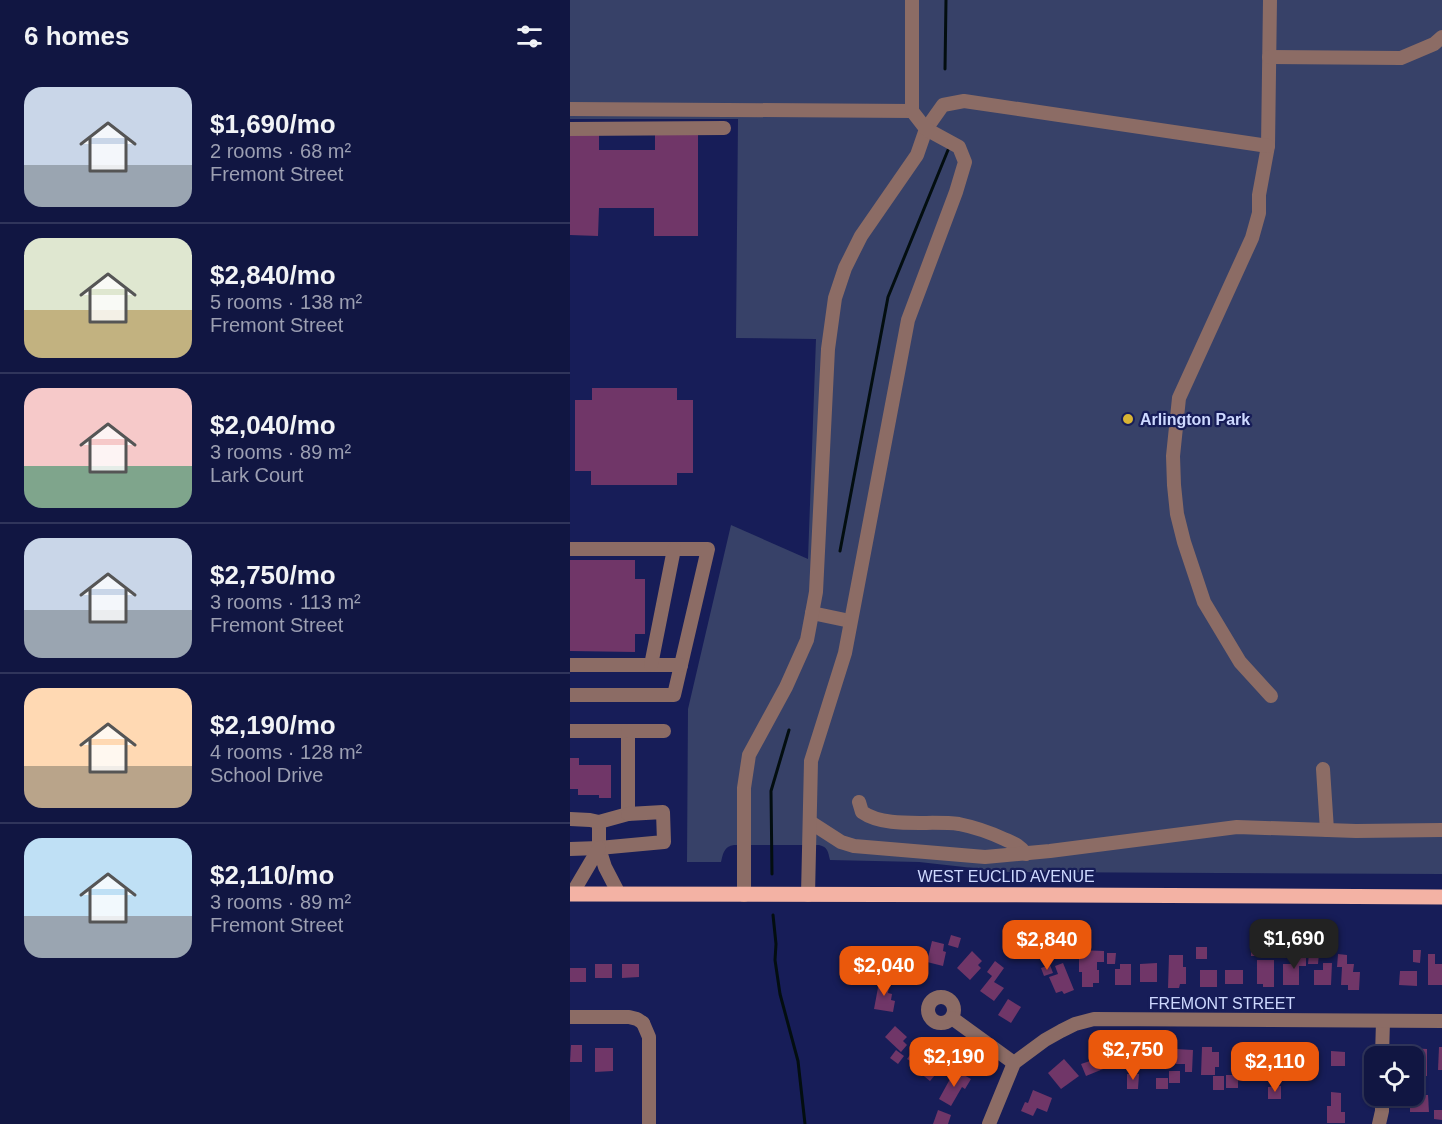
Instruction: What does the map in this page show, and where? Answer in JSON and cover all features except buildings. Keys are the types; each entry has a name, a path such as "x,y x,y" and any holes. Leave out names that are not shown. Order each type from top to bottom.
{"main road":[{"name":"WEST EUCLID AVENUE","path":"571,894 1442,897"}],"street":[{"path":"808,895 811,761 845,653 908,320 965,162 959,147 926,129 912,111 912,0"},
{"path":"1270,0 1268,146 1259,195 1259,213 1252,238 1179,398 1173,456 1177,514 1204,602 1240,662 1271,696"},
{"path":"1269,57 1401,58 1434,44 1442,37"},
{"path":"744,895 744,788 749,755 786,687 807,640 812,613 819,558 828,349 834,298 845,268 861,236 917,155 926,129 944,105 964,101 1268,146"},
{"path":"570,109 912,111"},
{"path":"570,129 724,128"},
{"path":"570,549 708,549 674,695 570,695"},
{"path":"651,665 674,549"},
{"path":"812,613 850,621"},
{"path":"570,665 681,665"},
{"path":"570,730 664,731"},
{"path":"628,730 628,814"},
{"path":"1323,769 1327,830"},
{"path":"859,802 862,812 869,818 958,824 998,836 1021,847 1026,854"},
{"path":"570,819 590,819 599,822 628,814 663,812 664,842 570,849"},
{"path":"599,822 599,848 618,894"},
{"path":"810,822 841,842 854,846 985,857 1026,854 1237,827 1419,832 1442,830"},
{"path":"571,894 599,848"},
{"path":"570,1017 648,1018 649,1124"},
{"path":"952,1018 1014,1063 989,1124"},
{"name":"FREMONT STREET","path":"1014,1063 1061,1031 1094,1019 1442,1021"},
{"path":"1382,1046 1383,1021"},
{"path":"1379,1124 1382,1106"}],"shaded area":[{"name":"Arlington Park","path":"570,0 1442,0 1442,874 1009,872 919,862 830,860 826,849 819,845 734,845 726,849 721,862 687,862 688,709 731,525 808,559 816,339 736,338 738,119 570,119"}],"waterway":[{"path":"945,69 946,0"},
{"path":"840,551 888,297 948,150"},
{"path":"772,874 771,791 789,730"},
{"path":"773,915 775,960 780,994 798,1061 805,1124"}],"place":[{"name":"Arlington Park","path":"1128,419"}]}
